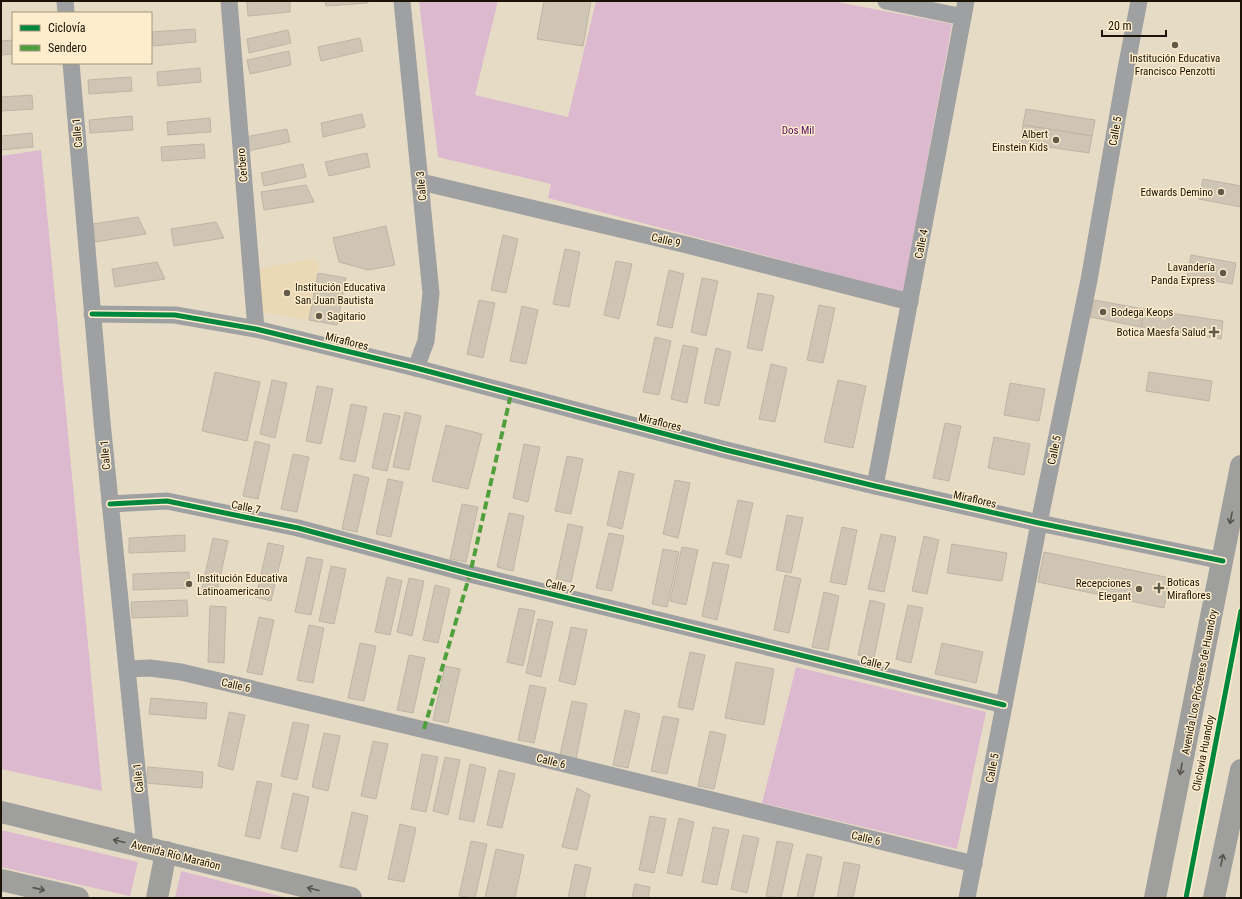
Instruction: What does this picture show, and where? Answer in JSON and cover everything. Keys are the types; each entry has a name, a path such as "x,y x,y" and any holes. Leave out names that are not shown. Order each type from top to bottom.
{"main road":[{"name":"Avenida Los Próceres de Huandoy","path":"1155,898 1241,466"},
{"path":"1214,898 1241,770"},
{"name":"Avenida Río Marañon","path":"1,812 351,898"},
{"path":"156,850 157,898"},
{"path":"1,880 78,898"}],"street":[{"path":"65,1 66,12"},
{"name":"Cerbero","path":"228,1 256,329"},
{"name":"Calle 3","path":"402,1 431,293 426,341 416,368"},
{"path":"886,1 965,9"},
{"name":"Calle 5","path":"967,898 1089,280 1123,82 1139,1"},
{"name":"Calle 4","path":"875,486 965,9"},
{"name":"Calle 1","path":"71,64 92,314 127,669 156,850"},
{"name":"Calle 9","path":"421,182 687,245 910,302"},
{"name":"Miraflores","path":"92,314 175,315 256,329 416,368 710,446 875,486 1040,524 1223,561"},
{"name":"Calle 7","path":"110,504 167,501 298,528 470,574 1004,705"},
{"name":"Calle 6","path":"127,669 150,668 181,672 974,864"}],"shaded area":[{"name":"Institución Educativa San Juan Bautista","path":"313,259 319,263 309,320 262,312 258,269"}],"green space":[{"name":"Dos Mil","path":"419,1 498,1 475,95 568,117 596,1 832,1 952,24 903,292 548,198 551,184 438,157"},
{"path":"41,150 102,791 1,769 1,156"},
{"path":"796,667 986,712 957,849 762,803"},
{"path":"1,830 138,862 130,896 1,867"},
{"path":"181,871 287,898 175,898"}],"building":[{"path":"290,1 290,12 248,16 247,2"},
{"path":"325,1 368,1 368,3 326,6"},
{"path":"544,1 591,1 583,46 537,39"},
{"path":"195,29 196,42 153,46 152,32"},
{"path":"288,30 291,43 249,53 247,39"},
{"path":"360,38 363,51 321,61 318,47"},
{"path":"12,40 12,54 1,55 1,41"},
{"path":"289,51 291,65 250,74 247,60"},
{"path":"200,68 201,82 158,86 157,72"},
{"path":"131,77 132,91 89,94 88,80"},
{"path":"32,95 33,109 1,111 1,97"},
{"path":"1026,109 1095,120 1092,136 1023,125"},
{"path":"362,114 365,127 323,137 321,123"},
{"path":"132,116 133,130 90,133 89,120"},
{"path":"210,118 211,132 168,135 167,122"},
{"name":"Albert Einstein Kids","path":"1023,125 1092,136 1089,153 1021,143"},
{"path":"287,129 290,142 248,151 245,137"},
{"path":"32,133 33,147 1,150 1,136"},
{"path":"204,144 205,158 162,161 161,147"},
{"path":"367,153 370,167 329,176 325,162"},
{"path":"303,164 306,177 264,186 261,173"},
{"name":"Edwards Demino","path":"1203,179 1241,186 1241,207 1199,199"},
{"path":"306,185 314,202 264,210 261,192"},
{"path":"138,217 146,234 95,242 93,224"},
{"path":"216,222 224,238 174,246 171,229"},
{"path":"386,226 395,265 368,270 339,262 333,238"},
{"path":"503,235 518,239 506,293 491,290"},
{"path":"565,249 580,252 569,307 553,304"},
{"path":"1191,255 1236,263 1232,284 1187,276"},
{"path":"616,261 632,264 619,319 604,315"},
{"path":"157,262 165,279 115,287 112,269"},
{"path":"669,270 684,274 672,328 657,325"},
{"path":"318,273 346,278 337,325 309,320"},
{"path":"702,278 718,281 706,336 691,332"},
{"path":"758,293 774,296 762,351 747,348"},
{"path":"479,300 495,303 483,358 467,354"},
{"path":"1094,300 1144,309 1141,327 1090,317"},
{"path":"819,305 835,308 823,363 807,360"},
{"path":"522,306 538,310 526,364 510,361"},
{"path":"1144,309 1223,321 1221,339 1141,327"},
{"path":"655,337 671,341 659,395 643,392"},
{"path":"683,345 698,348 687,403 671,399"},
{"path":"716,348 731,352 719,406 704,403"},
{"path":"771,364 787,368 775,422 759,419"},
{"path":"215,372 260,382 247,441 202,431"},
{"path":"1149,372 1212,381 1209,401 1146,391"},
{"path":"272,380 287,383 275,438 260,434"},
{"path":"838,380 866,386 853,448 824,442"},
{"path":"1010,383 1045,389 1039,421 1004,415"},
{"path":"317,386 333,389 321,444 306,441"},
{"path":"351,404 367,407 355,462 340,459"},
{"path":"405,412 421,416 409,470 393,467"},
{"path":"384,413 400,416 387,471 372,468"},
{"path":"945,423 961,426 949,481 933,478"},
{"path":"446,425 482,434 468,489 432,481"},
{"path":"994,437 1030,444 1024,475 988,468"},
{"path":"255,441 270,445 258,499 243,496"},
{"path":"524,444 540,447 528,502 513,498"},
{"path":"293,454 309,457 297,512 281,509"},
{"path":"567,456 583,459 571,514 555,511"},
{"path":"619,471 634,474 622,529 607,525"},
{"path":"354,474 369,478 357,532 342,529"},
{"path":"388,479 403,482 391,537 376,534"},
{"path":"675,480 690,483 678,538 663,534"},
{"path":"738,500 753,503 741,558 726,554"},
{"path":"462,504 478,507 466,562 450,559"},
{"path":"509,513 524,516 513,571 497,567"},
{"path":"787,515 803,518 791,573 776,570"},
{"path":"568,524 583,527 571,582 556,579"},
{"path":"842,527 857,530 846,585 830,582"},
{"path":"609,533 624,536 612,591 596,588"},
{"path":"881,534 896,537 884,592 868,589"},
{"path":"185,535 185,551 129,553 129,538"},
{"path":"924,536 939,540 927,594 912,591"},
{"path":"213,538 228,541 216,596 201,593"},
{"path":"268,543 284,546 271,601 256,597"},
{"path":"952,544 1007,553 1002,581 947,573"},
{"path":"682,547 698,550 686,605 670,601"},
{"path":"663,549 679,552 667,607 652,604"},
{"path":"1044,552 1170,578 1164,608 1038,582"},
{"path":"307,557 323,560 311,615 295,612"},
{"path":"713,562 729,565 717,620 702,616"},
{"path":"331,566 346,569 334,624 319,621"},
{"path":"189,572 190,588 133,590 133,574"},
{"path":"785,575 801,579 789,633 774,630"},
{"path":"387,577 402,581 390,635 375,632"},
{"path":"409,578 424,581 412,636 397,632"},
{"path":"435,585 450,589 438,643 423,640"},
{"path":"824,592 839,596 828,650 812,647"},
{"path":"187,600 188,616 132,618 131,602"},
{"path":"870,600 885,604 874,658 858,655"},
{"path":"908,605 923,608 911,663 896,659"},
{"path":"210,606 226,607 224,663 208,662"},
{"path":"519,608 535,611 523,666 507,662"},
{"path":"259,617 274,620 262,675 247,672"},
{"path":"538,619 553,622 541,677 526,673"},
{"path":"309,625 324,628 313,683 297,680"},
{"path":"571,627 587,630 575,685 559,681"},
{"path":"360,643 376,646 364,701 348,698"},
{"path":"942,643 983,652 976,683 935,674"},
{"path":"690,652 705,655 693,710 678,707"},
{"path":"409,655 425,658 413,713 397,710"},
{"path":"736,662 774,669 764,725 725,718"},
{"path":"445,666 460,669 448,723 433,720"},
{"path":"530,685 546,688 534,743 518,740"},
{"path":"151,698 207,703 206,719 149,714"},
{"path":"572,701 587,704 576,759 560,755"},
{"path":"625,710 640,714 628,768 613,765"},
{"path":"229,712 245,715 233,770 218,766"},
{"path":"663,716 679,719 667,774 651,771"},
{"path":"293,722 309,725 297,780 281,776"},
{"path":"710,731 726,735 714,789 698,786"},
{"path":"324,733 340,736 328,791 312,787"},
{"path":"373,741 388,744 376,799 361,796"},
{"path":"422,754 438,757 426,812 411,809"},
{"path":"445,757 460,760 448,815 433,811"},
{"path":"470,764 486,768 474,822 459,819"},
{"path":"148,767 203,772 202,788 146,783"},
{"path":"499,770 515,774 502,828 487,825"},
{"path":"257,781 272,784 260,839 245,836"},
{"path":"577,788 590,795 577,850 562,847"},
{"path":"293,793 309,797 297,852 281,848"},
{"path":"352,812 368,816 356,870 340,867"},
{"path":"650,816 666,819 654,873 639,870"},
{"path":"679,818 694,822 682,876 667,873"},
{"path":"400,824 416,828 404,882 388,879"},
{"path":"713,827 729,830 717,885 702,882"},
{"path":"743,835 759,838 747,893 731,889"},
{"path":"471,841 487,844 475,898 459,896"},
{"path":"777,841 793,844 781,898 766,896"},
{"path":"496,849 524,855 515,898 485,898"},
{"path":"807,854 822,857 813,898 797,898"},
{"path":"844,862 860,865 853,898 837,898"},
{"path":"575,864 591,868 584,898 568,898"},
{"path":"635,884 650,887 648,898 632,898"}],"marked path":[{"path":"424,729 470,574 511,394"}],"cycle path":[{"path":"92,314 175,315 256,329 416,368 726,450 875,486 1039,523 1223,561"},
{"path":"110,504 167,501 298,528 470,574 1004,705"},
{"name":"Cliclovia Huandoy","path":"1186,898 1241,611"}],"place":[{"name":"Institución Educativa Francisco Penzotti","path":"1175,45"},
{"name":"Albert Einstein Kids","path":"1056,140"},
{"name":"Edwards Demino","path":"1221,192"},
{"name":"Lavandería Panda Express","path":"1223,273"},
{"name":"Institución Educativa San Juan Bautista","path":"287,293"},
{"name":"Bodega Keops","path":"1103,312"},
{"name":"Sagitario","path":"319,316"},
{"name":"Botica Maesfa Salud","path":"1214,332"},
{"name":"Institución Educativa Latinoamericano","path":"189,584"},
{"name":"Boticas Miraflores","path":"1159,588"},
{"name":"Recepciones Elegant","path":"1139,589"}]}
